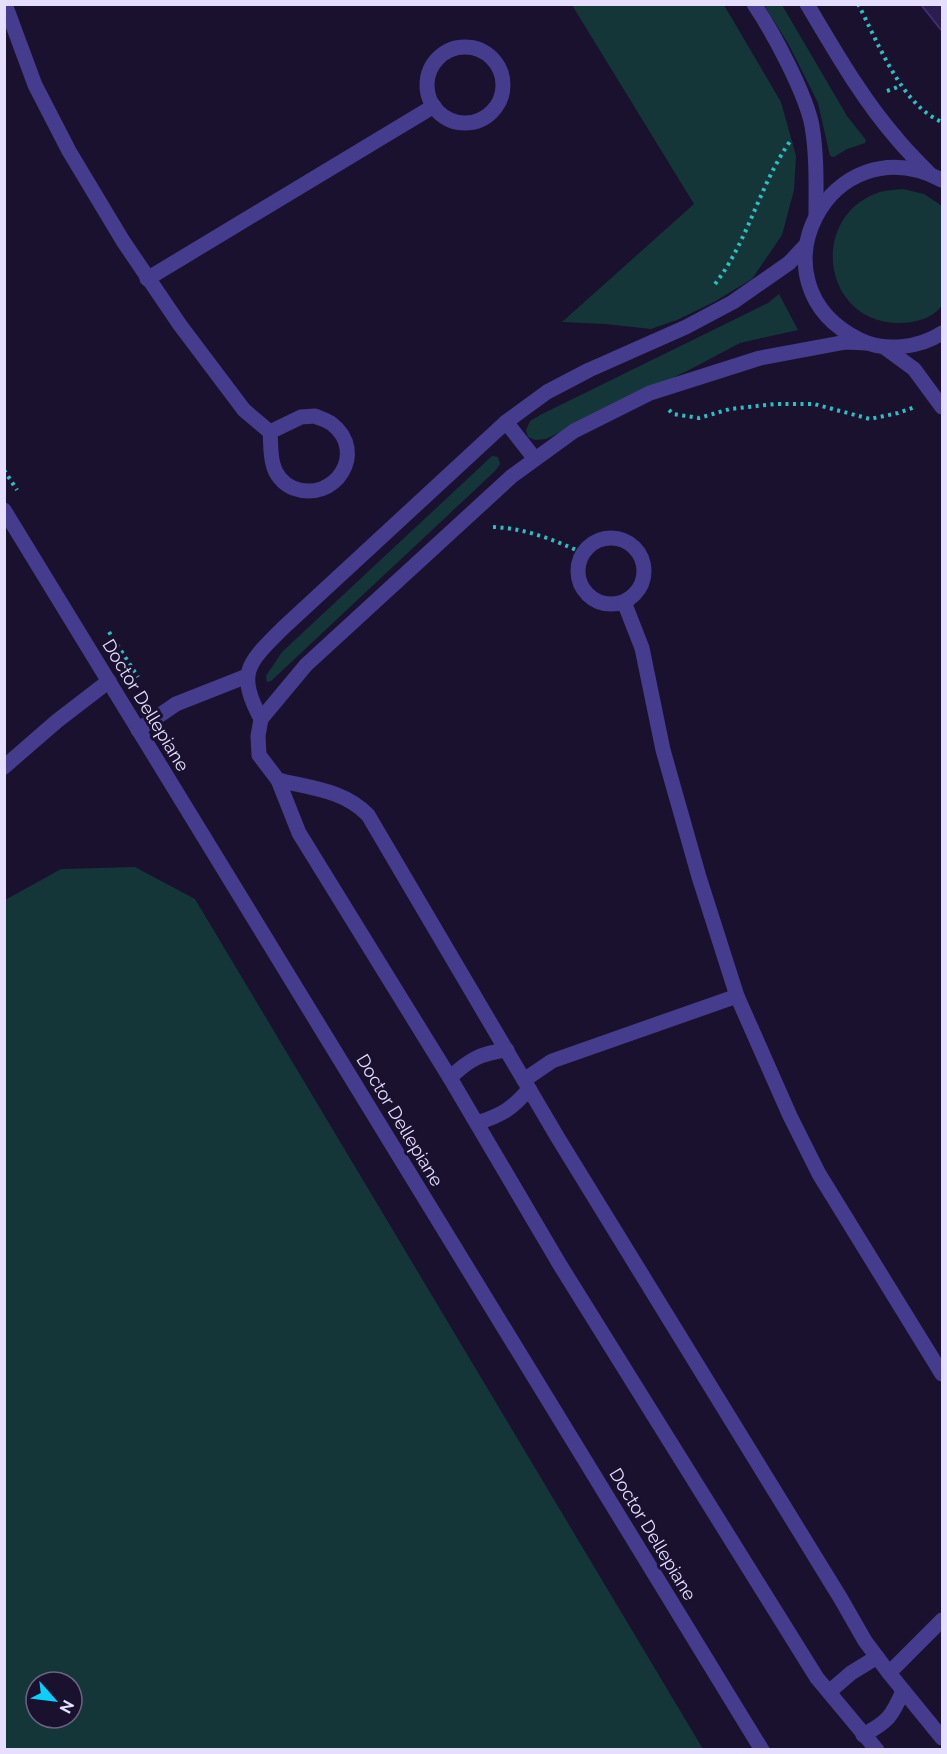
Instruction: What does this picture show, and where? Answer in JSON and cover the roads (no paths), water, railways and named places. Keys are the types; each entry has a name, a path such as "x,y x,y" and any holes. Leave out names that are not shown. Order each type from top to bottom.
{"street":[{"path":"5,4 35,85 69,151 147,279 244,410 270,432 273,465 279,478 288,486 304,492 320,491 331,485 342,474 347,459 345,443 340,432 331,423 315,416 301,417 270,432"},
{"path":"754,4 799,88 812,123 817,162 816,215 806,245 806,270 813,294 826,315 844,332 866,343"},
{"path":"807,4 842,64 898,141 936,177"},
{"path":"468,47 490,56 498,65 503,78 503,91 499,103 491,114 480,120 454,122 442,116 434,106 428,95 427,83 436,60 446,53 456,48 468,47"},
{"path":"147,279 434,106"},
{"path":"816,215 832,194 853,177 878,168 904,167 936,177"},
{"path":"261,719 250,698 247,676 257,654 506,422 547,392 589,370 686,327 733,302 789,263 806,245"},
{"path":"877,1749 817,1678 560,1265 450,1078 299,834 278,780 260,755 258,736 261,719 306,665 512,476 574,431 650,393 760,358 846,342 884,347 913,345 942,333"},
{"path":"884,347 914,369 940,403"},
{"path":"506,422 535,459"},
{"name":"Doctor Dellepiane","path":"4,510 762,1749"},
{"path":"601,539 623,540 640,554 644,565 644,576 634,596 624,602 614,605 593,600 580,584 578,573 583,553 591,544 601,539"},
{"path":"624,602 642,648 663,750 699,877 737,996 790,1116 819,1174 942,1374"},
{"path":"138,730 176,704 247,676"},
{"path":"4,767 57,721 109,681"},
{"path":"278,780 343,796 357,803 368,815 527,1084 877,1657 942,1738"},
{"path":"477,1123 506,1112 516,1104 527,1084 552,1061 737,996"},
{"path":"450,1078 464,1064 478,1056 507,1050"},
{"path":"889,1674 942,1620"},
{"path":"829,1692 857,1668 877,1657"},
{"path":"863,1735 878,1727 893,1713 903,1691"}]}
